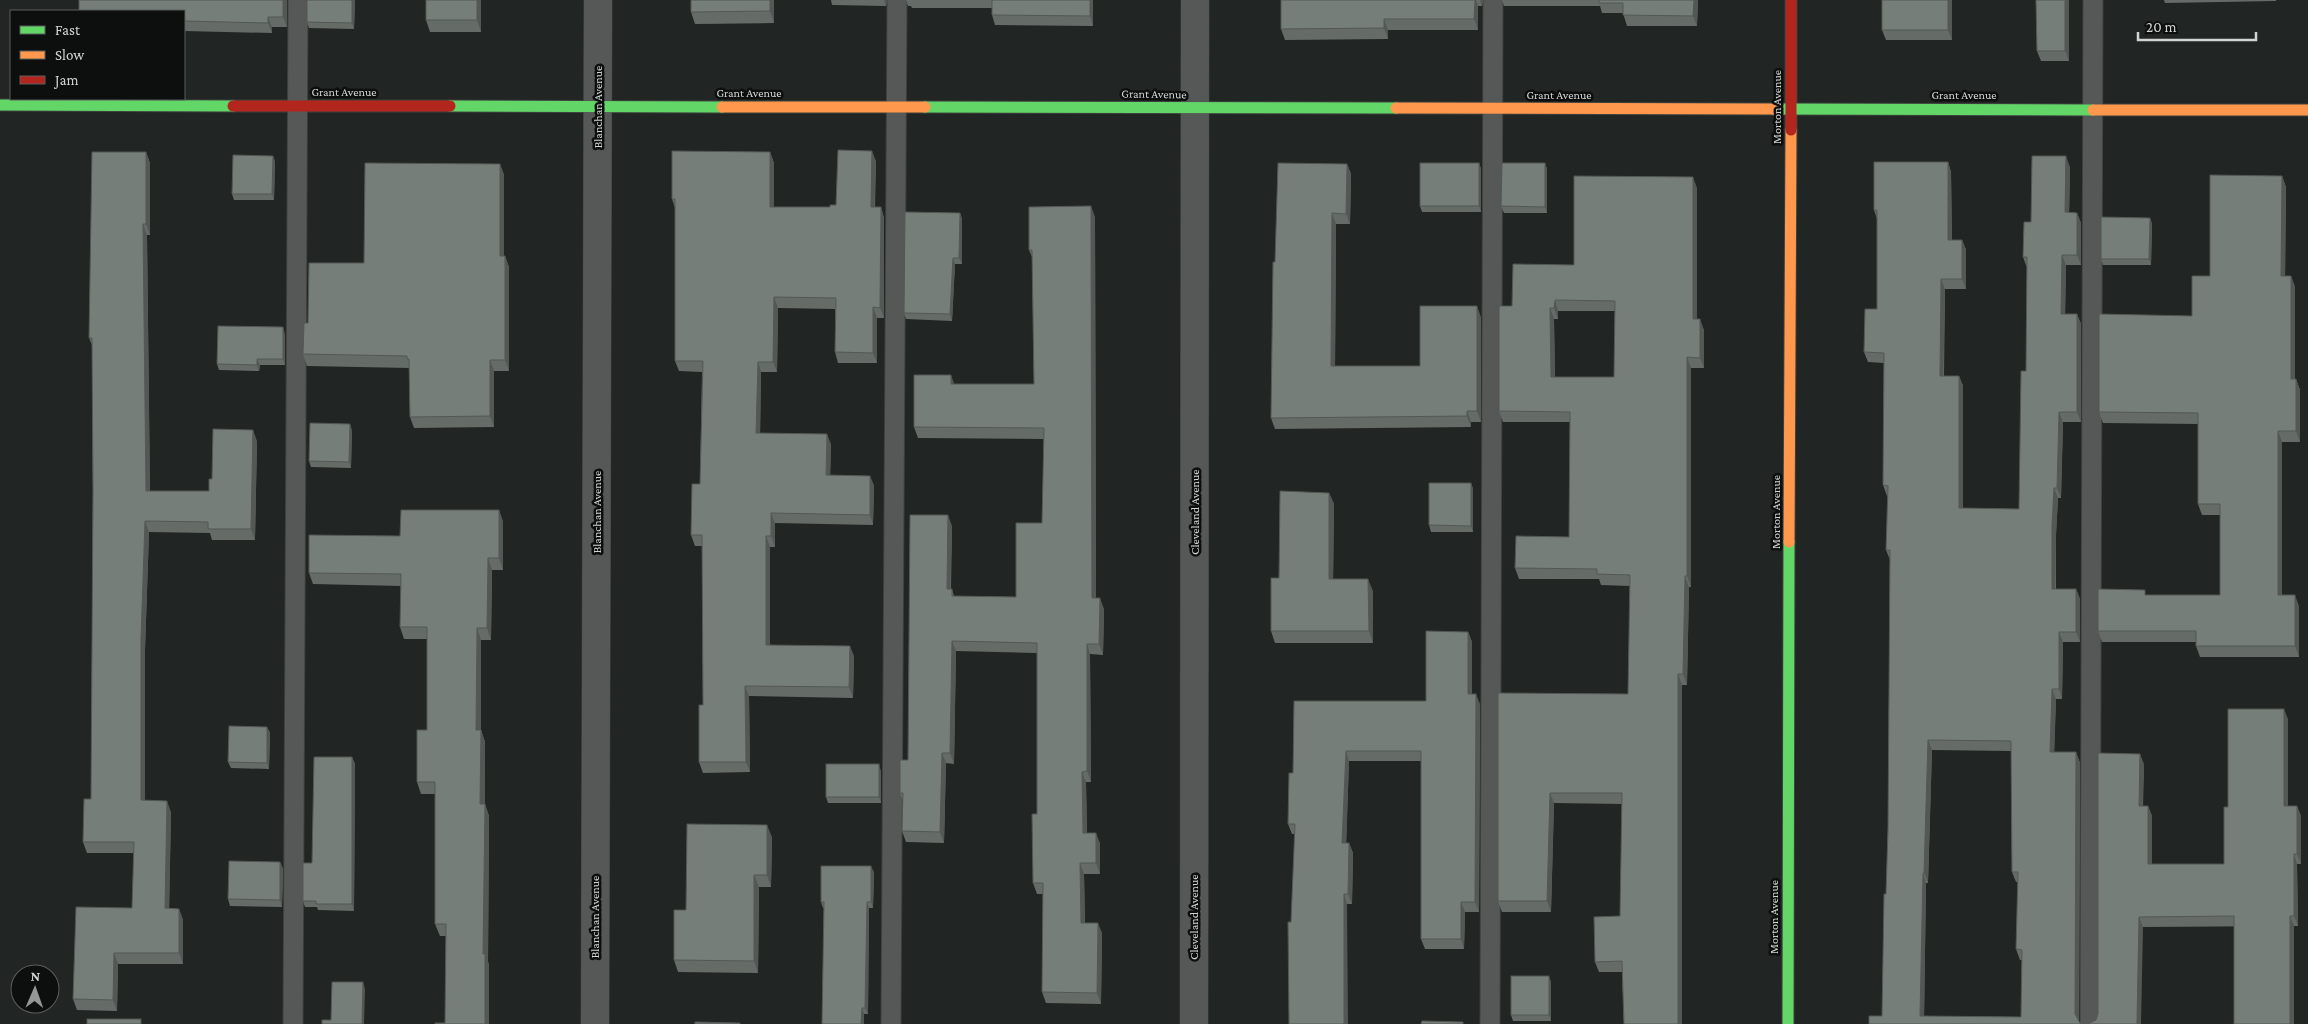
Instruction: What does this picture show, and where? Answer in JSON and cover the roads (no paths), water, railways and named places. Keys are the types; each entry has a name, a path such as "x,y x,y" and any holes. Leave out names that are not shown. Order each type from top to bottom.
{"street":[{"name":"Blanchan Avenue","path":"594,1024 598,0"},
{"name":"Cleveland Avenue","path":"1194,1024 1196,0"},
{"name":"Morton Avenue","path":"1788,1024 1791,0"},
{"name":"Grant Avenue","path":"0,105 2308,110"}],"lane":[{"path":"293,1024 298,0"},
{"path":"891,1024 897,0"},
{"path":"1490,1024 1493,0"},
{"path":"2090,1024 2093,0"}]}
